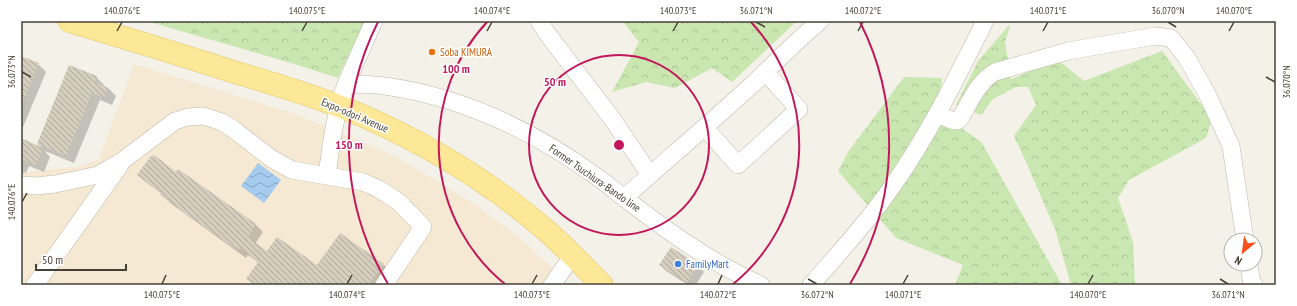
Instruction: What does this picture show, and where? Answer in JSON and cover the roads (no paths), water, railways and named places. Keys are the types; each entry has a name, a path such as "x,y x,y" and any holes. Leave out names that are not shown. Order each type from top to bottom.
{"main road":[{"name":"Expo-odori Avenue","path":"69,21 246,75 338,106 376,122 429,149 471,175 518,208 573,255 602,285"}],"street":[{"path":"327,176 338,106 346,84 374,21"},
{"path":"539,21 612,120 650,175"},
{"path":"624,198 705,128 820,21"},
{"path":"811,285 869,218 911,158 961,70 985,21"},
{"path":"937,114 957,121 961,117 979,86 987,77 995,72 1068,51 1155,36 1171,38 1187,58 1207,94 1231,146 1244,232"},
{"path":"705,128 738,165 744,160 799,109 766,72"},
{"name":"Former Tsuchiura-Bando line","path":"346,84 385,86 423,93 454,102 492,116 526,132 598,177 681,240 719,264 761,285"},
{"path":"21,185 36,186 55,184 98,175 122,161 175,121 188,117 203,116 222,122 233,128 272,159 292,170 363,182 379,189 399,202 423,227 384,285"},
{"path":"35,285 122,161"},
{"path":"552,285 573,255"},
{"path":"1250,272 1254,285"}],"water":[{"path":"258,163 281,180 264,203 241,186"}],"place":[{"name":"Soba KIMURA","path":"432,52"},
{"name":"FamilyMart","path":"678,264"}]}
